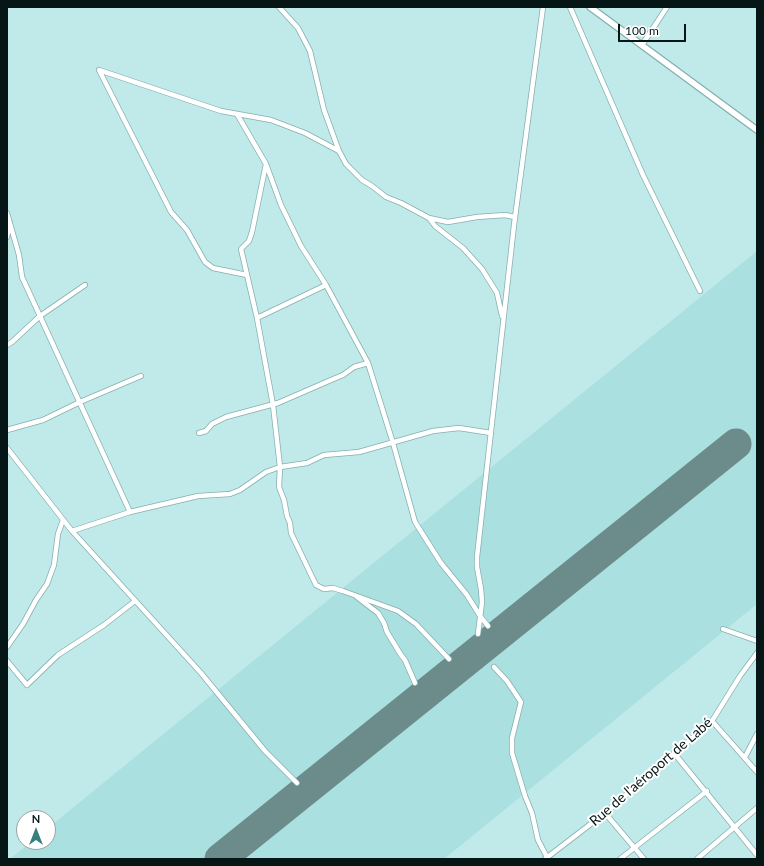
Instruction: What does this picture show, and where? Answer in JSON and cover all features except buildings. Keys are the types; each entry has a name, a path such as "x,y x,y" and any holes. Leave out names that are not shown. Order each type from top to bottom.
{"street":[{"path":"279,7 298,28 310,51 324,110 339,151 346,164 362,180 386,197 402,203 429,218 448,222 477,217 505,215 515,217"},
{"path":"478,634 482,610 477,557 515,217 543,7"},
{"path":"570,7 643,175 700,291"},
{"path":"590,7 757,130"},
{"path":"642,45 668,7"},
{"path":"247,275 213,268 205,262 187,230 171,212 99,70 221,111 271,120 305,133 339,151"},
{"path":"237,114 266,164 284,212 301,246 326,285 368,363 393,443 415,522 440,563 467,595 488,626"},
{"path":"266,164 252,232 249,241 241,249 257,318 273,405 280,467 279,488 284,500 286,516 290,523 290,533 316,585 319,587 333,588 398,611 416,624 449,659"},
{"path":"7,213 19,255 22,277 130,512"},
{"path":"429,218 435,226 463,248 482,269 497,293 503,322"},
{"path":"7,237 10,222"},
{"path":"7,345 40,316 85,285"},
{"path":"257,318 326,285"},
{"path":"199,433 226,417 273,405 343,375 354,367 368,363"},
{"path":"7,430 43,420 80,402 141,376"},
{"path":"72,531 130,512 198,496 230,494 240,490 266,472 280,467 307,463 324,455 359,452 433,431 459,428 491,433"},
{"path":"7,448 72,531 201,673 265,750 297,783"},
{"path":"7,647 47,584 54,565 58,534 64,520"},
{"path":"355,595 366,606 374,609 378,613 387,632 405,660 415,683"},
{"path":"7,661 27,685 58,655 104,625 135,601"},
{"path":"723,629 757,641"},
{"name":"Rue de l'aéroport de Labé","path":"546,858 605,813 712,721 757,652"},
{"path":"494,667 507,680 521,702 512,738 512,753 524,796 532,813 538,840 546,858"},
{"path":"712,721 757,772"},
{"path":"745,757 757,734"},
{"path":"674,753 707,791 757,854"},
{"path":"620,859 707,791"},
{"path":"697,859 757,808"},
{"path":"605,813 644,859"}],"shaded area":[{"path":"757,251 757,604 444,859 10,859 21,850 56,850 56,821"}],"runway":[{"path":"220,859 736,444"}]}
